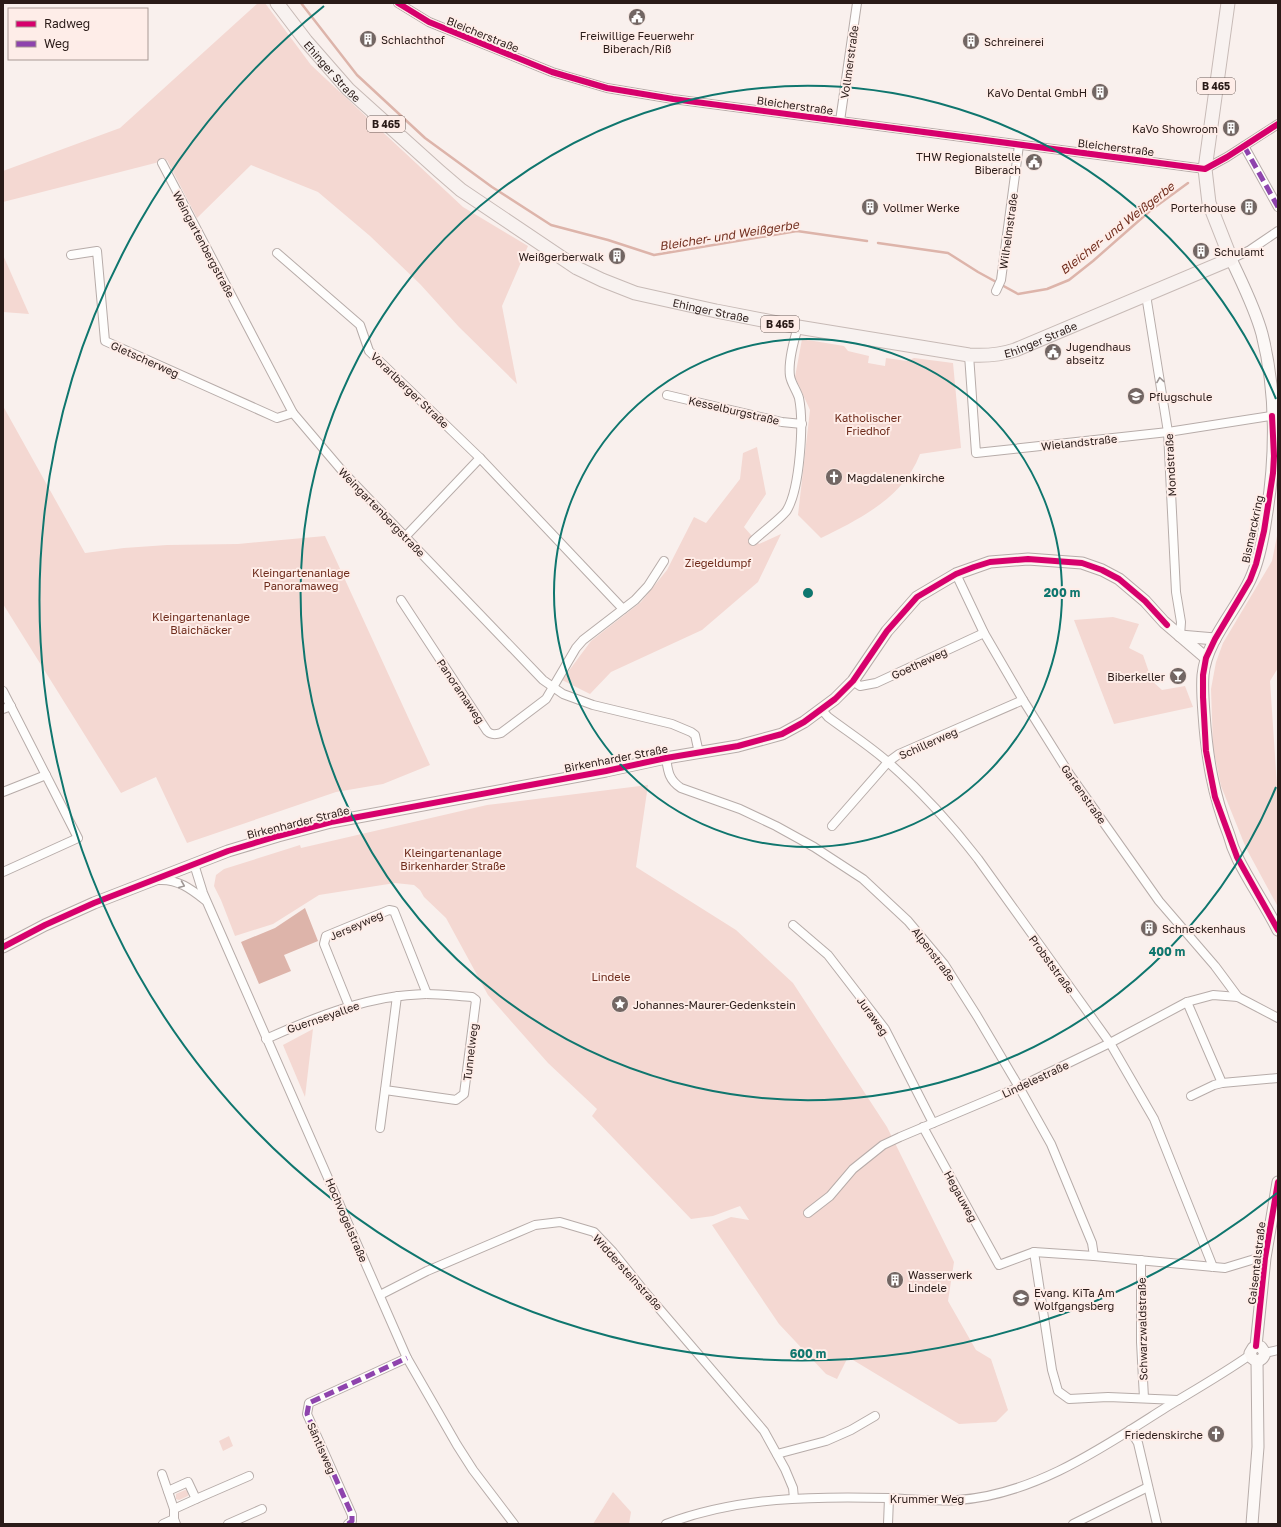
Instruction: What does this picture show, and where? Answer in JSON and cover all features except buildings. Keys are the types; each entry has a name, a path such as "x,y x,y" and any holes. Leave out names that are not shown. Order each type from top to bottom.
{"main road":[{"name":"Ehinger Straße","path":"277,3 306,41 348,89 461,190 576,268 635,293 709,310 798,327 969,355 985,356 1010,352 1231,258"},
{"name":"Bismarckring","path":"1206,658 1215,639 1250,580 1256,564 1264,531 1273,473 1275,416 1262,334 1249,298 1231,258 1209,202 1205,169 1228,3"},
{"name":"Birkenharder Straße","path":"3,947 45,925 194,864 250,845 332,822 666,758 738,746 782,734 822,710 853,681 887,631 917,597 956,574 990,562 1028,559 1082,563 1102,570 1119,579 1145,601 1164,622 1206,658"},
{"path":"1180,636 1215,639"},
{"path":"1206,658 1203,674 1206,751 1215,797 1237,857 1278,930"},
{"name":"Gaisentalstraße","path":"1252,1524 1258,1447 1257,1354 1265,1258 1278,1182"}],"street":[{"name":"Bleicherstraße","path":"398,3 429,22 535,66 607,88 840,121 1205,169"},
{"name":"Vollmerstraße","path":"840,121 857,3"},
{"path":"1205,169 1227,157 1278,124"},
{"name":"Wilhelmstraße","path":"996,291 1001,280 1019,145"},
{"path":"1244,146 1278,207"},
{"name":"Weingartenbergstraße","path":"162,164 293,413 344,473 543,680 553,688 563,694 593,705 683,728 695,735 699,753"},
{"path":"1231,258 1250,250 1278,231"},
{"name":"Gletscherweg","path":"71,255 97,251 105,341 276,418 293,413"},
{"name":"Vorarlberger Straße","path":"277,253 360,324 369,351 480,458 623,609"},
{"name":"Mondstraße","path":"1146,295 1168,432 1176,592 1181,622 1180,636"},
{"path":"753,541 787,511 795,488 799,466 802,424 799,398 790,376 792,349 798,327"},
{"name":"Wielandstraße","path":"969,355 976,453 1168,432 1275,416"},
{"name":"Kesselburgstraße","path":"667,395 782,422 802,424"},
{"path":"405,537 480,458"},
{"path":"553,688 576,648 635,600 648,586 664,561"},
{"name":"Gartenstraße","path":"956,574 984,633 1023,700 1070,775 1159,901 1215,966 1238,997"},
{"name":"Panoramaweg","path":"401,600 490,733 493,735 501,733 546,699 553,688"},
{"name":"Goetheweg","path":"853,681 860,686 876,683 984,633"},
{"path":"3,691 78,838 3,872"},
{"name":"Schillerweg","path":"832,826 888,762 899,754 1023,700"},
{"path":"3,709 12,706"},
{"name":"Probststraße","path":"822,710 888,762 929,801 962,838 1110,1043 1154,1119 1213,1267"},
{"name":"Alpenstraße","path":"666,758 669,777 674,784 681,788 740,809 782,829 831,856 863,878 908,921 944,964 977,1016 1051,1144 1092,1243 1094,1256"},
{"path":"3,792 46,775"},
{"name":"Hochvogelstraße","path":"194,864 206,901 407,1358 472,1470 514,1524"},
{"name":"Hochvogelstraße","path":"154,880 169,880 188,886 206,901"},
{"name":"Jerseyweg","path":"349,1006 324,944 326,936 389,910 394,911 427,994"},
{"name":"Juraweg","path":"793,925 828,955 885,1029 933,1123"},
{"name":"Guernseyallee","path":"266,1038 311,1019 349,1006 397,996 427,994 472,997 476,1000"},
{"path":"380,1128 397,996"},
{"name":"Lindelestraße","path":"808,1213 830,1196 853,1169 883,1145 1019,1087 1110,1043 1188,1002 1213,996 1238,997 1278,1018"},
{"name":"Tunnelweg","path":"385,1090 456,1100 464,1094 476,1000"},
{"path":"1188,1002 1222,1083"},
{"path":"1191,1096 1214,1085 1222,1083 1278,1078"},
{"name":"Hegauweg","path":"923,1127 999,1265"},
{"name":"Widdersteinstraße","path":"380,1295 427,1271 535,1225 560,1222 594,1232 613,1252 764,1431 793,1488 794,1498"},
{"path":"1034,1252 1052,1370 1058,1391 1069,1399 1108,1397 1178,1400"},
{"name":"Schwarzwaldstraße","path":"999,1265 1034,1252 1224,1268 1258,1258 1265,1258"},
{"name":"Schwarzwaldstraße","path":"1141,1260 1140,1342 1144,1398"},
{"name":"Krummer Weg","path":"667,1524 730,1506 794,1498 958,1500 1007,1491 1062,1469 1257,1354 1278,1350"},
{"name":"Säntisweg","path":"348,1524 352,1521 352,1514 307,1414 309,1403 407,1358"},
{"path":"777,1454 826,1441 851,1430 874,1416"},
{"path":"1130,1430 1138,1443 1157,1524"},
{"path":"162,1474 174,1509 175,1522 163,1524"},
{"path":"174,1509 249,1476"},
{"path":"168,1491 188,1482 196,1499"},
{"path":"1073,1524 1148,1487"},
{"path":"888,1524 889,1498"},
{"path":"228,1524 262,1509"}],"green space":[{"path":"258,3 265,3 311,65 463,207 528,246 502,306 517,384 459,327 420,284 370,236 318,192 251,165 197,218 167,160 3,202 3,171 120,128"},
{"path":"3,255 29,314 3,312"},
{"name":"Katholischer Friedhof","path":"802,339 844,346 848,351 869,356 868,363 885,366 886,358 907,361 914,358 953,363 961,448 920,454 913,469 903,483 892,494 879,505 851,523 821,538 798,515 810,410 795,377"},
{"path":"3,406 85,553 124,548 167,545 238,544 325,536 430,765 383,784 336,792 187,843 156,777 121,793 3,604"},
{"name":"Ziegeldumpf","path":"757,447 766,494 744,527 759,544 781,534 758,582 702,630 611,672 590,694 562,680 591,641 641,602 667,570 694,517 706,523 740,479 743,453"},
{"path":"1278,531 1278,668 1270,681 1278,801 1278,907 1246,848 1221,786 1213,747 1211,689 1216,662 1223,643 1272,561"},
{"path":"1113,617 1139,624 1129,648 1143,655 1152,681 1162,690 1185,686 1193,707 1114,724 1074,620"},
{"name":"Lindele","path":"648,785 636,867 736,930 793,983 887,1127 954,1262 948,1301 976,1350 991,1359 1008,1410 996,1422 959,1424 848,1357 837,1379 826,1374 779,1324 712,1225 731,1217 749,1220 740,1206 713,1216 691,1219 592,1116 597,1109 548,1063 488,995 446,918 414,885 395,883 319,895 273,924 235,936 214,886 216,875 224,869 300,845 301,848 487,805"},
{"path":"313,1029 305,1097 283,1045"},
{"path":"229,1436 233,1446 223,1451 219,1441"},
{"path":"185,1490 188,1491 188,1496 179,1500 176,1499 176,1494"},
{"path":"613,1492 631,1512 629,1524 593,1524"}],"shaded area":[{"path":"305,908 318,941 284,955 291,971 259,984 241,942 275,928"}],"waterway":[{"name":"Bleicher- und Weißgerbe","path":"301,3 357,75 425,138 492,187 551,225 608,240 654,255 797,231 867,241"},
{"name":"Bleicher- und Weißgerbe","path":"878,243 948,253 978,272 1018,294 1047,289 1069,280 1151,210 1188,183"}],"marked path":[{"path":"1244,146 1278,207"},
{"path":"348,1524 352,1521 352,1515 307,1414 309,1403 407,1358"}],"cycle path":[{"path":"398,3 429,22 552,72 607,88 673,99 1205,169 1227,157 1278,124"},
{"path":"1272,416 1274,456 1273,473 1264,531 1256,564 1250,580 1215,639 1206,658 1203,675 1203,697 1206,751 1215,797 1237,857 1278,930"},
{"path":"3,947 45,925 94,903 228,851 278,836 331,822 606,771 666,758 738,746 782,734 804,722 835,699 853,681 887,631 917,597 956,574 990,562 1028,559 1082,563 1102,570 1119,579 1145,601 1167,625"},
{"path":"1256,1346 1265,1258 1278,1182"}],"place":[{"name":"Freiwillige Feuerwehr Biberach/Riß","path":"637,17"},
{"name":"Schlachthof","path":"368,39"},
{"name":"Schreinerei","path":"971,41"},
{"name":"KaVo Dental GmbH","path":"1100,92"},
{"name":"KaVo Showroom","path":"1231,128"},
{"name":"THW Regionalstelle Biberach","path":"1034,162"},
{"name":"Vollmer Werke","path":"870,207"},
{"name":"Porterhouse","path":"1249,207"},
{"name":"Schulamt","path":"1201,251"},
{"name":"Weißgerberwalk","path":"617,256"},
{"name":"Jugendhaus abseitz","path":"1053,352"},
{"name":"Pflugschule","path":"1136,396"},
{"name":"Magdalenenkirche","path":"834,477"},
{"name":"Biberkeller","path":"1178,676"},
{"name":"Schneckenhaus","path":"1149,928"},
{"name":"Johannes-Maurer-Gedenkstein","path":"620,1004"},
{"name":"Wasserwerk Lindele","path":"895,1280"},
{"name":"Evang. KiTa Am Wolfgangsberg","path":"1021,1298"},
{"name":"Friedenskirche","path":"1216,1434"}],"park label":[{"name":"Kleingartenanlage Panoramaweg","path":"301,578"},
{"name":"Kleingartenanlage Blaichäcker","path":"201,622"},
{"name":"Kleingartenanlage Birkenharder Straße","path":"453,858"}]}
